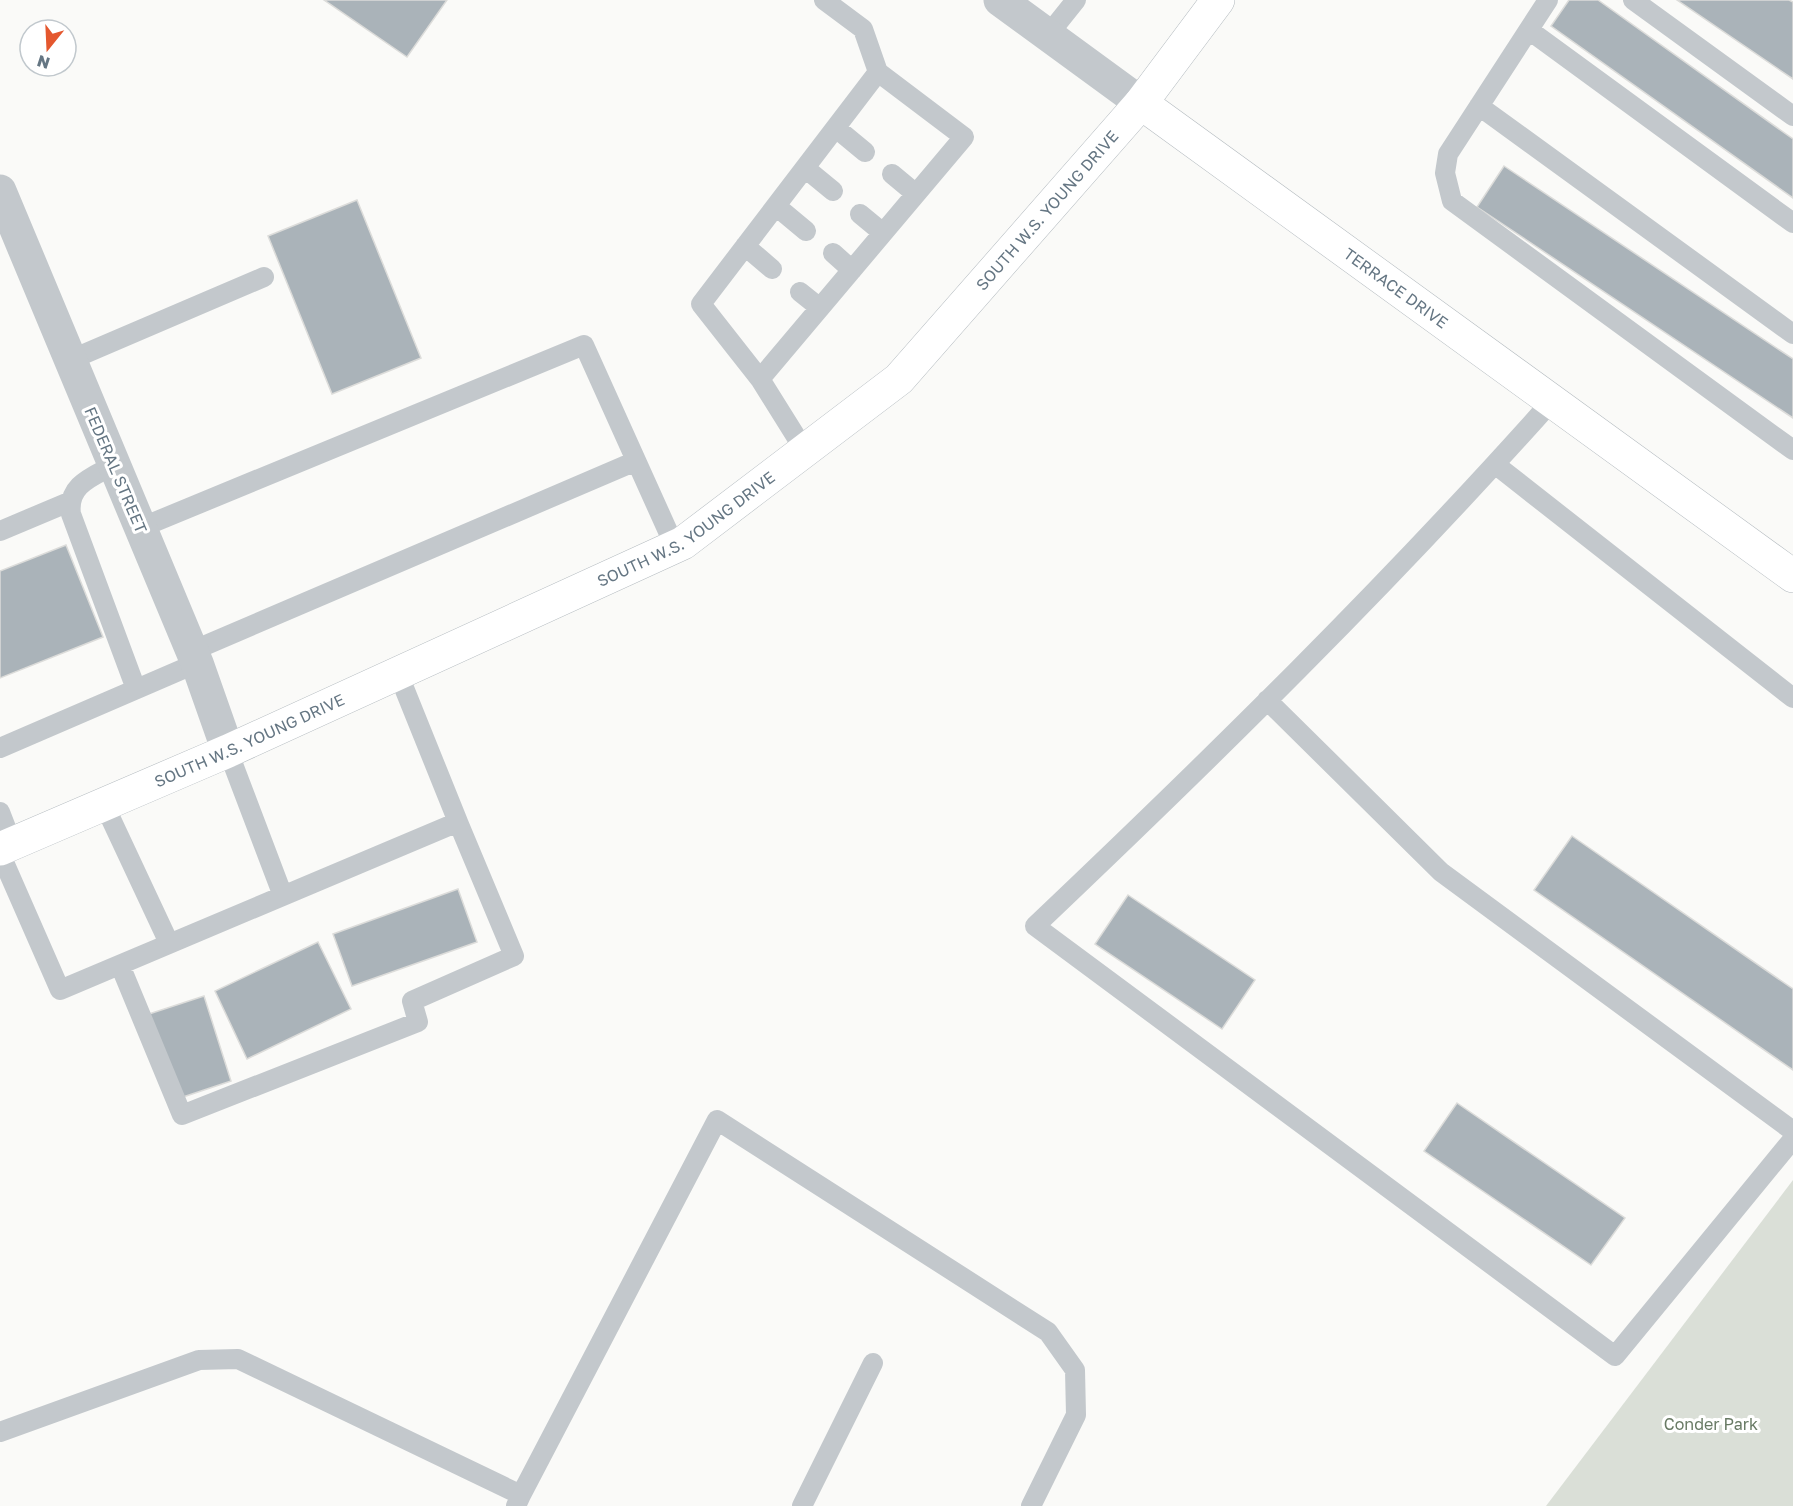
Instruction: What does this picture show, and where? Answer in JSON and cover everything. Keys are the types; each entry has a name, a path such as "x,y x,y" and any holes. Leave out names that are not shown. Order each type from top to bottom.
{"main road":[{"name":"SOUTH W.S. YOUNG DRIVE","path":"4,848 103,802 228,751 675,547 899,380 1141,103 1218,0"},
{"name":"TERRACE DRIVE","path":"1141,103 1793,576"}],"street":[{"name":"TERRACE DRIVE","path":"1000,0 1141,103"},
{"name":"FEDERAL STREET","path":"0,191 194,657 228,751"}],"lane":[{"path":"760,379 964,137 878,72 863,29 824,0"},
{"path":"1048,35 1076,0"},
{"path":"1548,0 1448,154 1445,173 1452,201 1793,450"},
{"path":"1633,0 1793,116"},
{"path":"1529,30 1793,223"},
{"path":"805,451 760,379 701,304 878,72"},
{"path":"1479,105 1793,334"},
{"path":"836,128 865,152"},
{"path":"805,168 833,191"},
{"path":"892,174 916,194"},
{"path":"776,206 806,231"},
{"path":"860,214 883,233"},
{"path":"745,246 772,269"},
{"path":"833,254 852,270"},
{"path":"70,360 264,276"},
{"path":"800,292 820,308"},
{"path":"140,528 584,345 675,547"},
{"path":"1551,402 1458,507 1180,788 1035,926 1615,1356 1793,1139"},
{"path":"0,748 136,689 194,657 636,461"},
{"path":"114,465 82,482 72,492 69,502 71,514 136,689"},
{"path":"1496,465 1793,698"},
{"path":"0,531 69,502"},
{"path":"120,965 182,1115 418,1022 412,1001 514,956 398,674"},
{"path":"1267,700 1441,872 1793,1131"},
{"path":"228,751 283,896"},
{"path":"103,802 169,943"},
{"path":"0,812 4,848 60,990 458,822"},
{"path":"0,1432 199,1360 238,1359 518,1500 717,1120 1048,1332 1075,1370 1076,1415 1031,1506"},
{"path":"802,1506 873,1363"}],"green space":[{"name":"Conder Park","path":"1793,1180 1793,1506 1546,1506"}],"building":[{"path":"324,0 447,0 407,57"},
{"path":"1569,0 1598,0 1793,139 1793,198 1551,26"},
{"path":"1677,0 1789,0 1793,2 1793,79"},
{"path":"1504,166 1793,359 1793,418 1477,207"},
{"path":"357,200 421,358 332,394 268,236"},
{"path":"66,545 103,637 0,678 0,571"},
{"path":"1572,836 1793,989 1793,1070 1534,890"},
{"path":"458,889 477,942 352,986 333,934"},
{"path":"1128,895 1255,980 1222,1029 1095,944"},
{"path":"318,942 351,1009 247,1059 215,991"},
{"path":"204,996 231,1081 177,1099 149,1014"},
{"path":"1457,1103 1625,1218 1591,1265 1424,1151"}]}
